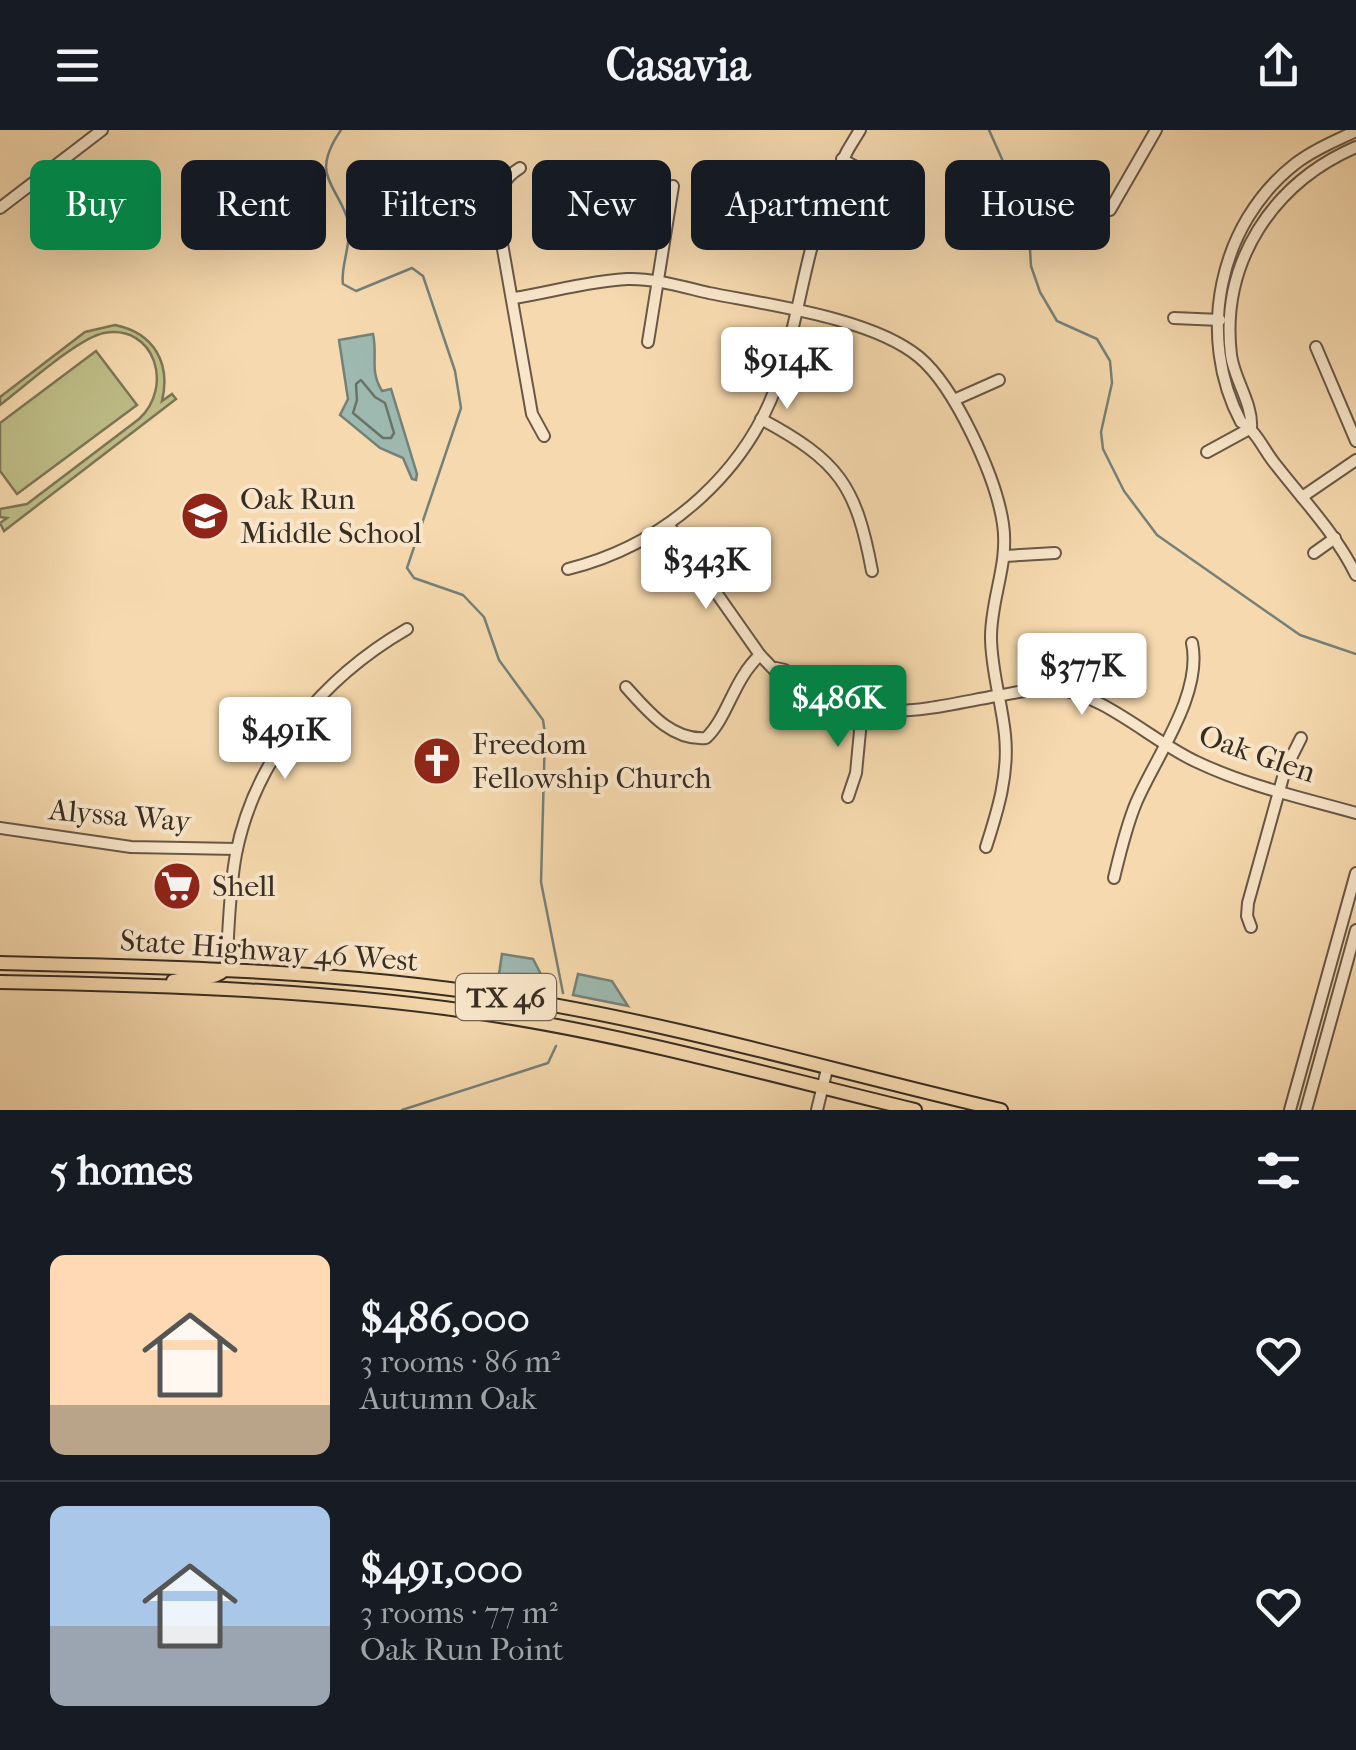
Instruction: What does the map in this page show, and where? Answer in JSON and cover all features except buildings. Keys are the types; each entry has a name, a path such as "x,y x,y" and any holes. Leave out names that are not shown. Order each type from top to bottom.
{"main road":[{"name":"State Highway 46 West","path":"0,963 226,968 369,979 507,997 611,1016 1001,1110"},
{"path":"156,985 188,977 214,977 226,968"},
{"name":"State Highway 46 West","path":"0,982 288,991 488,1014 558,1026 914,1110"}],"street":[{"path":"79,130 90,140"},
{"path":"0,208 102,130"},
{"path":"568,569 628,548 668,524 719,480 762,419 782,369 820,209 860,130"},
{"path":"1110,210 1156,130"},
{"path":"1356,131 1336,135 1296,164 1251,213 1228,261 1217,320 1218,351 1226,388 1241,422 1251,428 1273,462 1336,538 1356,575"},
{"path":"1251,428 1252,417 1232,359 1230,320 1239,270 1266,216 1298,181 1350,149 1336,135"},
{"path":"520,168 503,182 497,211 532,414 544,436"},
{"path":"648,342 673,186"},
{"path":"514,298 620,280 660,282 796,310 890,339 924,361 954,400 998,502 1004,556 991,632 1006,759 1004,783 986,847"},
{"path":"1174,318 1230,320"},
{"path":"1316,348 1356,441"},
{"path":"954,400 999,380"},
{"path":"762,419 813,449 836,471 858,509 872,571"},
{"path":"1207,452 1251,428"},
{"path":"1302,497 1356,460"},
{"name":"Oak Glen","path":"668,524 760,655 776,668 778,677 796,690 804,688 862,710 907,712 1035,690 1071,692 1218,772 1356,813"},
{"path":"1314,554 1336,538"},
{"path":"1004,556 1055,553"},
{"path":"226,968 237,850 266,774 302,716 338,676 407,628"},
{"path":"1114,878 1134,809 1175,730 1194,662 1192,643"},
{"path":"626,687 667,726 694,738 706,738 741,676 760,655"},
{"path":"848,798 854,780 862,710"},
{"path":"1252,927 1247,916 1248,903 1289,760 1301,738"},
{"name":"Alyssa Way","path":"0,828 101,844 237,850"},
{"path":"1290,1110 1356,873"},
{"path":"1306,1110 1356,930"},
{"path":"816,1110 827,1069"}],"shaded area":[{"path":"115,325 129,329 149,343 164,374 162,401 172,394 176,399 4,531 0,523 7,518 0,517 0,509 27,504 139,419 150,406 157,375 154,361 136,338 122,333 104,333 80,344 0,405 0,397 85,332"},
{"path":"96,351 137,405 17,494 0,471 0,423"}],"water":[{"path":"373,334 376,376 382,391 391,389 416,480 403,458 380,448 340,415 348,399 339,340"},
{"path":"502,954 533,959 549,990 498,981"},
{"path":"578,974 612,981 628,1006 573,995"}],"waterway":[{"path":"341,130 326,168 348,221 343,284 356,291 412,268 423,276 455,371 461,408 407,568 414,578 463,595 484,617 499,660 543,720 541,882 563,993"},
{"path":"989,130 1028,217 1031,266 1040,292 1057,321 1097,339 1110,361 1112,383 1101,432 1103,449 1124,491 1157,535 1300,635 1356,654"},
{"path":"402,1110 548,1063 556,1046"}],"place":[{"name":"Oak Run Middle School","path":"205,516"},
{"name":"Freedom Fellowship Church","path":"437,761"},
{"name":"Shell","path":"177,886"}]}
